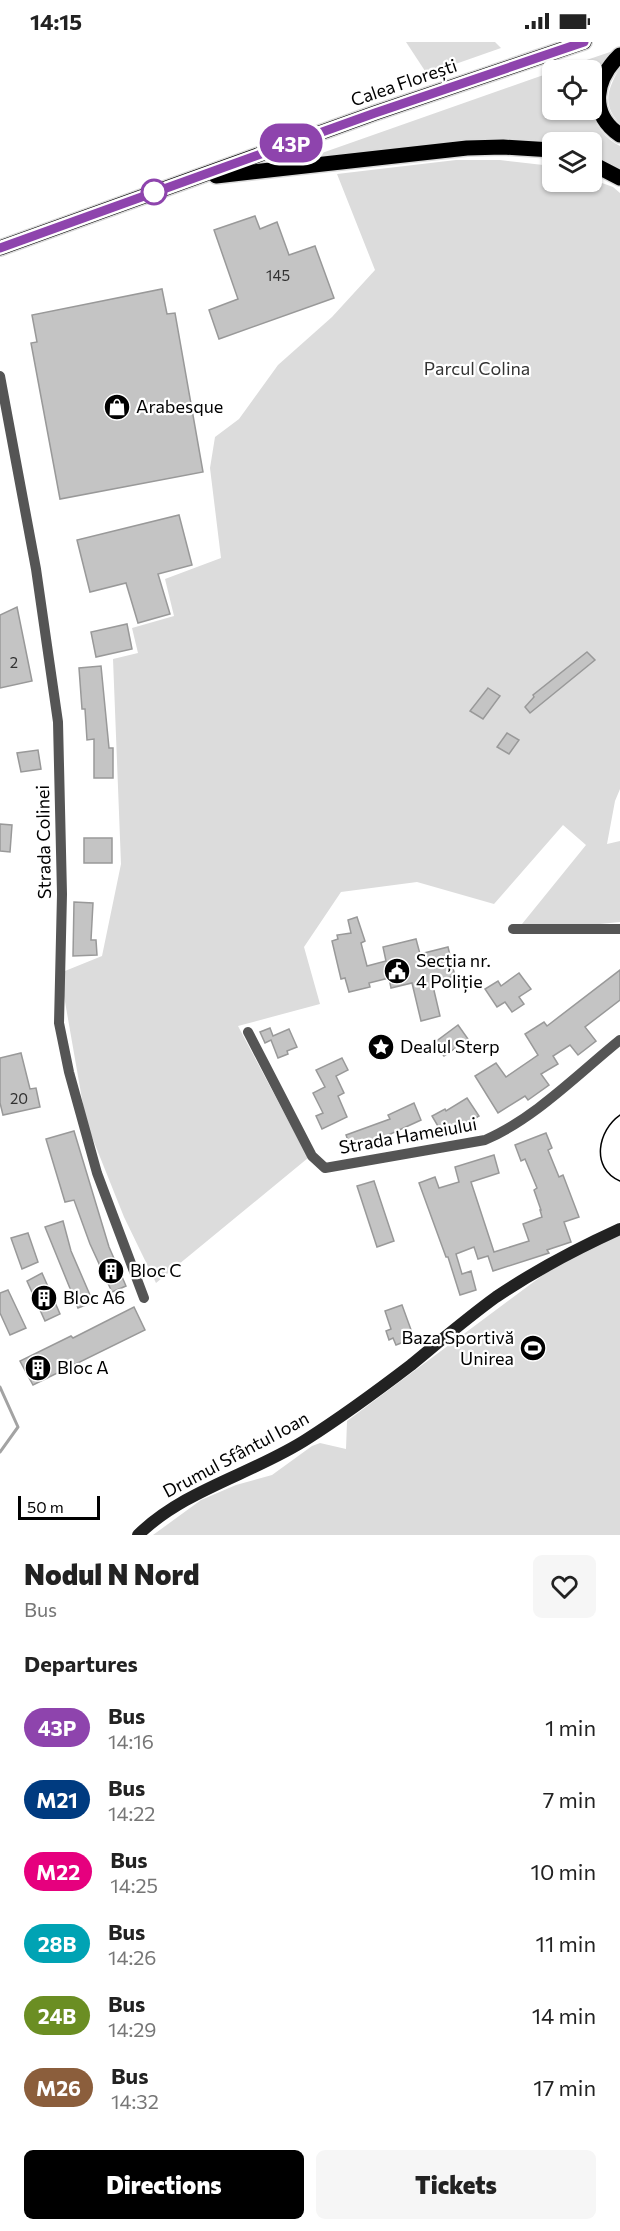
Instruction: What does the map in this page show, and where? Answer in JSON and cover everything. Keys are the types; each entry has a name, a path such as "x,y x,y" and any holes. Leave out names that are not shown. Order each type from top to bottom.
{"main road":[{"path":"530,60 545,42"},
{"name":"Calea Florești","path":"0,248 584,42"},
{"path":"620,55 604,74 598,94 605,121 620,135"},
{"path":"190,180 467,148 542,149"},
{"path":"602,169 620,178"},
{"name":"Drumul Sfântul Ioan","path":"138,1535 174,1506 272,1460 318,1432 354,1408 504,1292 548,1263 620,1229"}],"street":[{"name":"Strada Colinei","path":"0,376 36,569 58,722 62,894 59,1023 69,1072 97,1173 144,1298"},
{"path":"513,929 620,929"},
{"name":"Strada Hameiului","path":"248,1032 312,1156 325,1168 485,1140 506,1131 533,1112 620,1040"}],"green space":[{"path":"406,42 495,42 501,48 427,74"},
{"path":"616,50 602,64 602,60 586,60"},
{"path":"620,67 620,124 610,110 608,96"},
{"path":"542,76 542,120 595,120 610,140 620,146 620,172 602,165 602,132 542,132 542,143 302,160"},
{"name":"Parcul Colina","path":"456,160 500,160 542,165 542,192 602,192 602,183 613,187 620,193 620,789 615,801 607,844 620,841 620,922 522,924 586,845 563,825 494,904 417,882 341,892 304,947 320,1004 238,1026 308,1158 156,1283 124,1217 86,1122 60,973 102,956 121,864 113,659 138,653 132,628 174,616 165,579 221,558 210,468 215,437 239,419 278,365 332,317 375,270 337,174"},
{"name":"Baza Sportivă Unirea","path":"620,1224 620,1535 153,1535 201,1500 236,1485 272,1475 312,1446 320,1443 346,1449 347,1421 543,1275"}],"building":[{"path":"255,216 260,229 277,222 289,255 315,246 334,298 219,339 209,310 238,299 214,230"},
{"name":"Arabesque","path":"162,289 167,314 175,313 203,472 60,499 31,343 37,342 32,315"},
{"path":"179,515 192,565 158,574 170,614 138,623 126,583 90,592 77,540"},
{"path":"17,607 32,681 0,688 0,615"},
{"path":"127,624 132,649 96,657 91,632"},
{"path":"587,652 595,660 530,713 525,707 534,697 533,695"},
{"path":"101,666 109,748 113,748 113,778 94,778 94,739 87,740 85,709 82,709 79,668"},
{"path":"488,688 500,696 483,719 470,711"},
{"path":"507,733 519,740 509,754 497,747"},
{"path":"38,750 41,769 21,772 17,753"},
{"path":"0,824 12,825 10,852 0,851"},
{"path":"84,838 112,838 112,863 84,863"},
{"path":"74,902 93,903 91,940 96,940 97,955 73,956"},
{"name":"Secția nr. 4 Poliție","path":"357,917 365,941 361,943 367,966 386,961 383,947 416,939 420,954 448,947 455,976 432,982 440,1016 421,1021 412,983 391,988 389,978 369,983 370,987 349,992 345,978 341,979 332,941 338,939 337,935 351,933 348,920"},
{"path":"620,970 620,1000 585,1027 596,1041 578,1055 570,1045 553,1056 558,1064 541,1074 549,1085 528,1100 525,1096 498,1113 475,1076 496,1063 506,1077 538,1055 525,1034 544,1022 547,1026"},
{"path":"519,973 531,989 519,997 524,1004 512,1012 505,1002 497,1007 485,989 498,981 501,986"},
{"path":"458,1025 468,1039 444,1056 434,1043"},
{"path":"270,1028 273,1036 289,1029 297,1047 278,1058 271,1040 265,1043 260,1032"},
{"path":"21,1053 30,1089 36,1088 40,1107 3,1115 0,1103 0,1058"},
{"path":"342,1058 348,1070 336,1076 344,1093 338,1096 347,1117 322,1129 316,1116 323,1113 313,1093 325,1087 316,1070"},
{"path":"467,1098 479,1116 466,1124 465,1122 442,1133 432,1116 445,1109 446,1111"},
{"path":"414,1103 421,1120 386,1136 388,1139 372,1145 349,1143 346,1135 390,1119 388,1115"},
{"path":"74,1131 109,1247 126,1286 112,1292 90,1244 74,1200 65,1202 46,1139"},
{"path":"546,1133 552,1148 548,1150 559,1177 563,1175 579,1217 564,1222 571,1242 547,1250 549,1253 493,1271 488,1256 478,1259 474,1247 456,1254 462,1274 471,1271 476,1290 460,1295 419,1183 435,1177 439,1188 459,1182 455,1167 494,1155 499,1173 471,1182 494,1252 529,1241 523,1224 542,1217 541,1210 534,1190 537,1188 525,1159 521,1161 515,1145"},
{"path":"374,1181 394,1241 377,1247 357,1186"},
{"path":"63,1221 71,1251 93,1302 78,1308 45,1227"},
{"path":"28,1233 38,1262 22,1269 11,1238"},
{"name":"Bloc A6","path":"42,1273 60,1314 45,1321 27,1281"},
{"path":"8,1290 26,1328 10,1335 0,1313 0,1293"},
{"path":"402,1305 414,1338 396,1345 393,1338 389,1340 386,1331 391,1329 385,1311"},
{"path":"134,1307 145,1330 33,1385 20,1361 71,1336 73,1338"}],"waterway":[{"path":"0,1387 18,1427 0,1452"}],"tram line":[{"path":"620,1115 606,1130 600,1149 604,1167 610,1175 620,1181"}],"bus line":[{"name":"43P","path":"0,248 375,113 584,42"}],"place":[{"name":"Arabesque","path":"117,407"},
{"name":"Secția nr. 4 Poliție","path":"397,971"},
{"name":"Dealul Sterp","path":"381,1047"},
{"name":"Bloc C","path":"111,1271"},
{"name":"Bloc A6","path":"44,1298"},
{"name":"Baza Sportivă Unirea","path":"533,1348"},
{"name":"Bloc A","path":"38,1368"}]}
